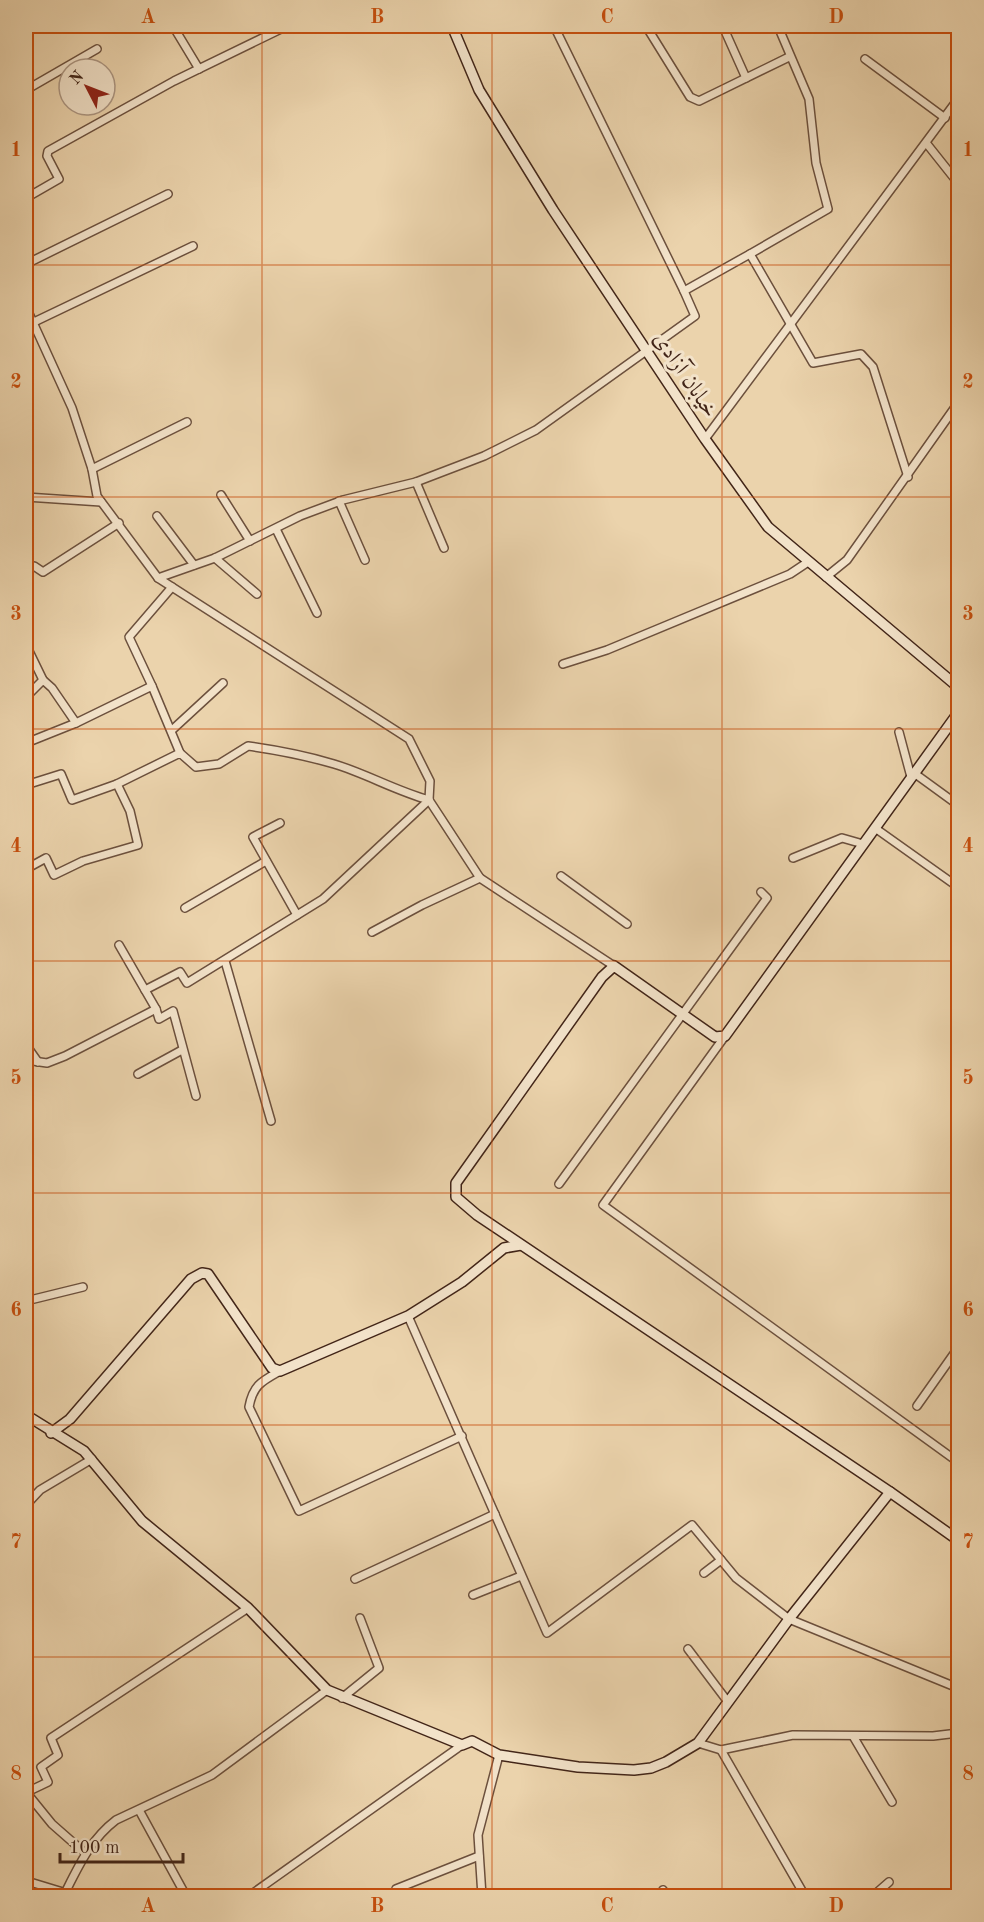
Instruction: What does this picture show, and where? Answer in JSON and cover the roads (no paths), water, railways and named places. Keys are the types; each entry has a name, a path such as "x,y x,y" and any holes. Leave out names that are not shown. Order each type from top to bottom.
{"street":[{"path":"173,26 199,69"},
{"path":"26,198 59,179 47,156 48,151 199,69 287,26"},
{"name":"خیابان آزادی","path":"452,26 479,90 562,224 705,439 768,527 958,687"},
{"path":"158,578 215,558 276,530 300,516 339,501 416,482 454,469 536,430 695,316 554,26"},
{"path":"646,26 690,97 699,101 789,57"},
{"path":"684,291 828,209 816,163 808,99 780,31 788,26"},
{"path":"725,31 746,78"},
{"path":"26,90 97,49"},
{"path":"865,59 945,118"},
{"path":"705,439 927,144 958,99"},
{"path":"927,144 958,183"},
{"path":"26,264 168,194"},
{"path":"32,323 193,246"},
{"path":"750,254 813,363 861,354 873,367 908,477"},
{"path":"26,310 64,388 101,502 158,578 409,739 430,781 429,800 480,878 684,1013 715,1037 725,1036"},
{"path":"826,577 847,560 908,477 958,403"},
{"path":"92,469 187,422"},
{"path":"416,482 444,548"},
{"path":"221,495 250,541"},
{"path":"26,497 101,502"},
{"path":"339,501 365,560"},
{"path":"157,516 194,566"},
{"path":"26,572 34,566 43,572 118,523"},
{"path":"276,530 317,613"},
{"path":"215,558 257,594"},
{"path":"562,664 607,650 790,574 808,562"},
{"path":"172,587 129,638 172,730 180,753 196,767 219,764 248,746 336,764 388,787 429,800"},
{"path":"26,645 43,680 52,688 76,723"},
{"path":"26,697 43,680"},
{"path":"172,730 223,683"},
{"path":"26,743 76,723 152,686"},
{"path":"958,713 603,1205 958,1462"},
{"path":"899,732 912,775 958,805"},
{"path":"26,785 61,774 72,800 117,784 180,753"},
{"path":"26,869 46,858 54,876 83,861 138,845 130,811 117,784"},
{"path":"145,990 180,972 187,983 323,899 429,800"},
{"path":"280,823 253,837 297,915"},
{"path":"875,828 958,887"},
{"path":"794,858 842,838 863,844"},
{"path":"185,908 266,861"},
{"path":"561,876 627,924"},
{"path":"372,932 480,878"},
{"path":"559,1184 767,898 761,892"},
{"path":"119,945 156,1009 159,1019 173,1011 196,1096"},
{"path":"225,961 271,1121"},
{"path":"614,966 603,977 456,1183 456,1197 502,1232 958,1540"},
{"path":"26,1060 47,1063 65,1056 156,1009"},
{"path":"26,1045 38,1062"},
{"path":"138,1074 182,1050"},
{"path":"502,1232 504,1248"},
{"path":"462,1436 299,1511 249,1407 252,1392 264,1380 408,1316 462,1282 504,1248 522,1245"},
{"path":"51,1433 70,1419 191,1279 202,1273 208,1274 272,1368 280,1371"},
{"path":"26,1301 83,1287"},
{"path":"408,1316 547,1633 692,1525 736,1578 789,1619 958,1688"},
{"path":"917,1406 958,1348"},
{"path":"26,1415 51,1433 76,1446 92,1459 142,1521 248,1608 327,1690 462,1745"},
{"path":"70,1419 68,1428 76,1446"},
{"path":"26,1505 40,1490 92,1459"},
{"path":"249,1896 462,1745 472,1741 499,1755 578,1767 634,1770 651,1768 666,1762 698,1743 789,1619 890,1492"},
{"path":"355,1579 495,1514"},
{"path":"704,1573 721,1560"},
{"path":"473,1595 521,1576"},
{"path":"86,1853 52,1824 26,1792 48,1782 41,1767 58,1755 51,1738 248,1608"},
{"path":"342,1698 379,1668 360,1618"},
{"path":"688,1650 728,1702"},
{"path":"65,1893 86,1853 105,1829 212,1775 327,1690"},
{"path":"698,1743 721,1750 793,1735 933,1736 958,1733"},
{"path":"853,1736 892,1802"},
{"path":"721,1750 805,1896"},
{"path":"482,1896 483,1876 478,1835 499,1755"},
{"path":"139,1810 186,1896"},
{"path":"396,1889 479,1856"},
{"path":"26,1891 30,1882 76,1896"},
{"path":"873,1896 889,1882"}]}
